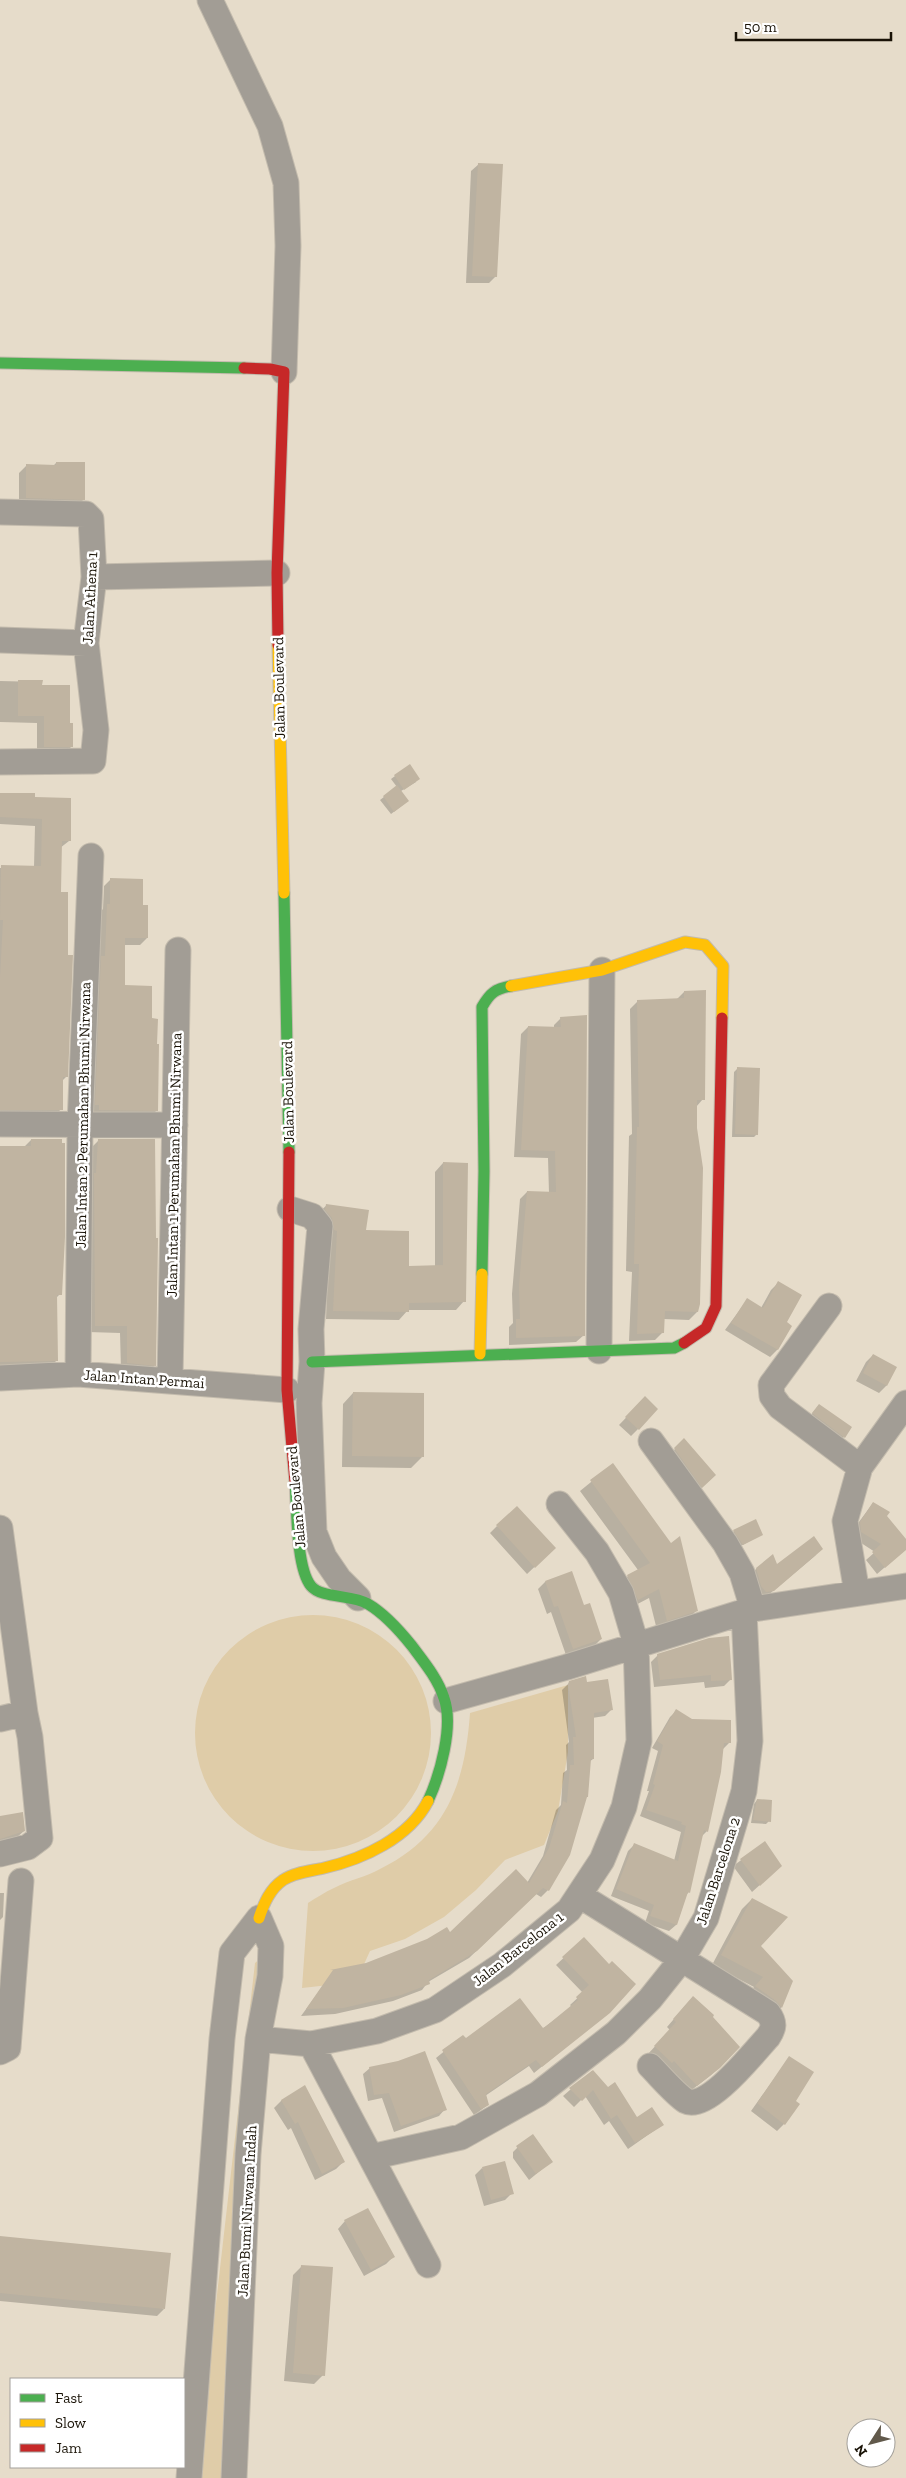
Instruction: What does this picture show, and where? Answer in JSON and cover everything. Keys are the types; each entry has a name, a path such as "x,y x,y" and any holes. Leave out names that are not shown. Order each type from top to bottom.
{"street":[{"path":"0,364 270,369 284,372 288,246 286,183 270,126 210,0"},
{"name":"Jalan Boulevard","path":"284,372 277,573 290,1209 287,1390 302,1566 307,1583 320,1593 358,1598"},
{"name":"Jalan Athena 1","path":"0,512 86,514 92,525 94,577 86,643 96,730 93,760 0,762"},
{"path":"94,577 277,573"},
{"path":"0,640 86,643"},
{"name":"Jalan Intan 2 Perumahan Bhumi Nirwana","path":"78,1374 80,1124 91,856"},
{"path":"312,1362 480,1354 674,1348 698,1336 712,1323 716,1306 723,966 705,945 685,942 602,970 496,989 489,994 482,1007 484,1171 480,1354"},
{"name":"Jalan Intan 1 Perumahan Bhumi Nirwana","path":"170,1380 178,950"},
{"path":"599,1351 602,970"},
{"path":"0,1124 175,1125"},
{"path":"189,2478 222,2039 232,1953 259,1918 265,1896 283,1879 354,1860 405,1830 421,1814 431,1797 440,1768 446,1729 446,1701 433,1676 402,1632 358,1598 339,1579 324,1557 314,1532 309,1403 312,1362 311,1329 320,1226 312,1216 290,1209"},
{"path":"829,1306 771,1385 772,1396 780,1407 860,1467"},
{"name":"Jalan Intan Permai","path":"0,1378 78,1374 287,1390"},
{"path":"857,1593 845,1521 860,1467 906,1403"},
{"name":"Jalan Barcelona 2","path":"371,2157 461,2137 538,2094 616,2033 650,1999 682,1959 706,1918 744,1791 750,1741 748,1610 742,1572 725,1543 652,1441"},
{"name":"Jalan Barcelona 1","path":"258,2039 311,2044 377,2031 435,2010 502,1965 569,1910 602,1860 624,1807 639,1741 636,1644 621,1593 597,1552 559,1504"},
{"path":"0,1528 25,1714 30,1737 40,1838 28,1847 0,1854"},
{"path":"446,1701 567,1667 748,1610 906,1586"},
{"path":"0,1719 25,1714"},
{"path":"0,2052 8,2048 21,1881"},
{"path":"579,1895 768,2013 773,2020 774,2029 713,2094 697,2103 687,2101 650,2066"},
{"name":"Jalan Bumi Nirwana Indah","path":"234,2478 248,2154 258,2039 270,1976 271,1946 259,1918"},
{"path":"311,2044 428,2265"}],"shaded area":[{"path":"313,1615 347,1620 358,1624 388,1642 404,1658 417,1678 426,1699 431,1733 426,1767 422,1778 404,1808 388,1824 368,1837 347,1846 313,1851 279,1846 268,1842 238,1824 222,1808 209,1788 200,1767 195,1733 200,1699 204,1688 222,1658 238,1642 258,1629 279,1620"},
{"path":"568,1685 568,1752 558,1811 544,1845 505,1860 476,1890 444,1917 405,1939 370,1951 356,1982 302,1988 308,1903 346,1883 375,1872 403,1856 422,1841 437,1824 457,1784 463,1762 470,1713"},
{"path":"269,1951 279,1966 225,2478 196,2478 255,1963"}],"building":[{"path":"478,163 503,164 497,277 472,276"},
{"path":"56,462 85,462 85,500 26,498 26,464 56,465"},
{"path":"18,680 43,680 42,685 70,685 70,723 73,723 73,747 44,747 44,716 18,716"},
{"path":"410,764 420,779 404,790 394,775"},
{"path":"397,785 409,801 394,812 383,796"},
{"path":"0,793 35,793 35,797 71,798 71,841 62,841 61,892 68,892 68,955 73,955 68,1077 63,1077 63,1110 0,1110 0,977 3,920 0,920 1,865 41,866 42,819 0,817"},
{"path":"110,878 143,879 143,905 148,905 148,938 125,938 125,985 152,986 152,1018 158,1019 158,1111 99,1110 99,1105 95,1105 101,956 105,956 107,904 110,904"},
{"path":"706,990 705,1100 697,1100 697,1128 703,1168 700,1304 698,1312 665,1311 664,1333 637,1334 639,1264 634,1264 637,1127 639,1127 637,1000 684,998 684,991"},
{"path":"587,1015 585,1336 516,1338 516,1319 520,1319 519,1286 527,1191 556,1192 555,1151 521,1150 528,1026 561,1027 560,1017"},
{"path":"737,1067 760,1068 758,1135 735,1134"},
{"path":"31,1139 62,1139 62,1143 65,1143 65,1237 62,1295 57,1295 58,1361 0,1362 0,1146 31,1146"},
{"path":"98,1139 155,1139 156,1238 158,1238 156,1366 127,1363 127,1326 95,1326 94,1173 96,1173"},
{"path":"443,1162 468,1163 466,1302 409,1303 409,1312 333,1311 337,1231 334,1230 332,1218 325,1210 326,1204 369,1210 366,1230 409,1231 409,1266 443,1265"},
{"path":"778,1281 802,1295 787,1322 792,1326 778,1350 731,1323 747,1298 763,1308"},
{"path":"873,1354 897,1367 887,1386 863,1373"},
{"path":"353,1392 424,1393 424,1457 352,1456"},
{"path":"645,1396 658,1409 639,1430 625,1417"},
{"path":"819,1404 852,1427 845,1438 812,1413"},
{"path":"684,1438 716,1475 702,1488 674,1448"},
{"path":"613,1463 671,1543 680,1536 698,1611 667,1621 659,1589 638,1600 627,1575 650,1563 590,1480"},
{"path":"873,1502 890,1512 887,1516 906,1539 906,1550 885,1568 872,1552 881,1544 861,1532 860,1522"},
{"path":"517,1506 556,1548 535,1568 496,1525"},
{"path":"756,1519 763,1535 743,1545 733,1530"},
{"path":"814,1536 823,1549 774,1591 766,1592 761,1586 756,1568 773,1554 777,1564"},
{"path":"572,1571 584,1605 590,1603 602,1639 573,1649 558,1606 554,1607 545,1581"},
{"path":"729,1636 732,1680 711,1681 711,1675 660,1680 657,1654 709,1638"},
{"path":"586,1676 587,1682 608,1679 613,1710 594,1713 594,1759 591,1759 588,1797 570,1855 549,1891 543,1888 477,1951 429,1980 430,1984 401,1995 343,2008 306,2009 333,1970 330,1970 366,1963 427,1939 447,1927 450,1932 516,1869 529,1883 549,1848 563,1801 567,1803 570,1765 574,1765 573,1737 576,1737 568,1685 569,1681"},
{"path":"676,1709 692,1719 731,1720 731,1743 724,1743 721,1772 708,1832 704,1830 690,1893 688,1892 677,1925 650,1916 654,1905 616,1889 634,1843 678,1861 686,1826 681,1824 682,1822 646,1810 655,1785 653,1784 663,1745 657,1741"},
{"path":"757,1799 772,1800 771,1822 753,1820"},
{"path":"23,1812 25,1831 0,1839 0,1816"},
{"path":"765,1841 782,1866 760,1886 740,1859"},
{"path":"752,1898 788,1917 761,1946 793,1981 782,2008 776,2001 755,1986 763,1977 721,1955"},
{"path":"584,1937 609,1964 612,1961 636,1984 610,2013 542,2067 536,2060 486,2094 489,2105 481,2109 442,2050 463,2035 466,2038 520,1998 543,2028 545,2027 578,2000 576,1997 589,1985 562,1957"},
{"path":"693,1996 714,2015 713,2017 740,2047 720,2068 697,2086 674,2061 672,2063 654,2046 676,2022 673,2019"},
{"path":"425,2051 447,2110 401,2126 389,2093 374,2095 369,2067 398,2061"},
{"path":"789,2056 814,2072 796,2101 800,2104 785,2125 757,2103"},
{"path":"593,2070 608,2087 615,2082 637,2117 652,2107 664,2125 635,2143 617,2115 611,2119 593,2090 582,2101 569,2088"},
{"path":"305,2085 345,2162 322,2174 298,2122 295,2124 281,2100"},
{"path":"533,2134 553,2162 536,2174 516,2146"},
{"path":"505,2161 514,2194 491,2200 482,2167"},
{"path":"368,2208 395,2257 371,2270 344,2220"},
{"path":"0,2236 171,2253 165,2309 0,2293"},
{"path":"301,2265 333,2267 325,2376 293,2373"}],"traffic: fast":[{"path":"0,363 244,368"},
{"path":"284,893 289,1152"},
{"path":"482,1274 484,1171 482,1007 494,992 511,986"},
{"path":"312,1362 674,1348 684,1343"},
{"path":"295,1482 302,1566 311,1586 322,1593 361,1601 386,1618 412,1646 430,1671 444,1698 447,1709 444,1750 437,1778 428,1801"}],"traffic: slow":[{"path":"278,645 284,893"},
{"path":"511,986 602,970 685,942 705,945 723,966 722,1018"},
{"path":"480,1354 482,1274"},
{"path":"259,1918 268,1897 283,1880 298,1873 354,1859 384,1845 409,1826 428,1801"}],"traffic: jam":[{"path":"244,368 270,369 284,372 277,573 278,645"},
{"path":"684,1343 706,1328 716,1306 722,1018"},
{"path":"289,1152 287,1390 295,1482"}]}
